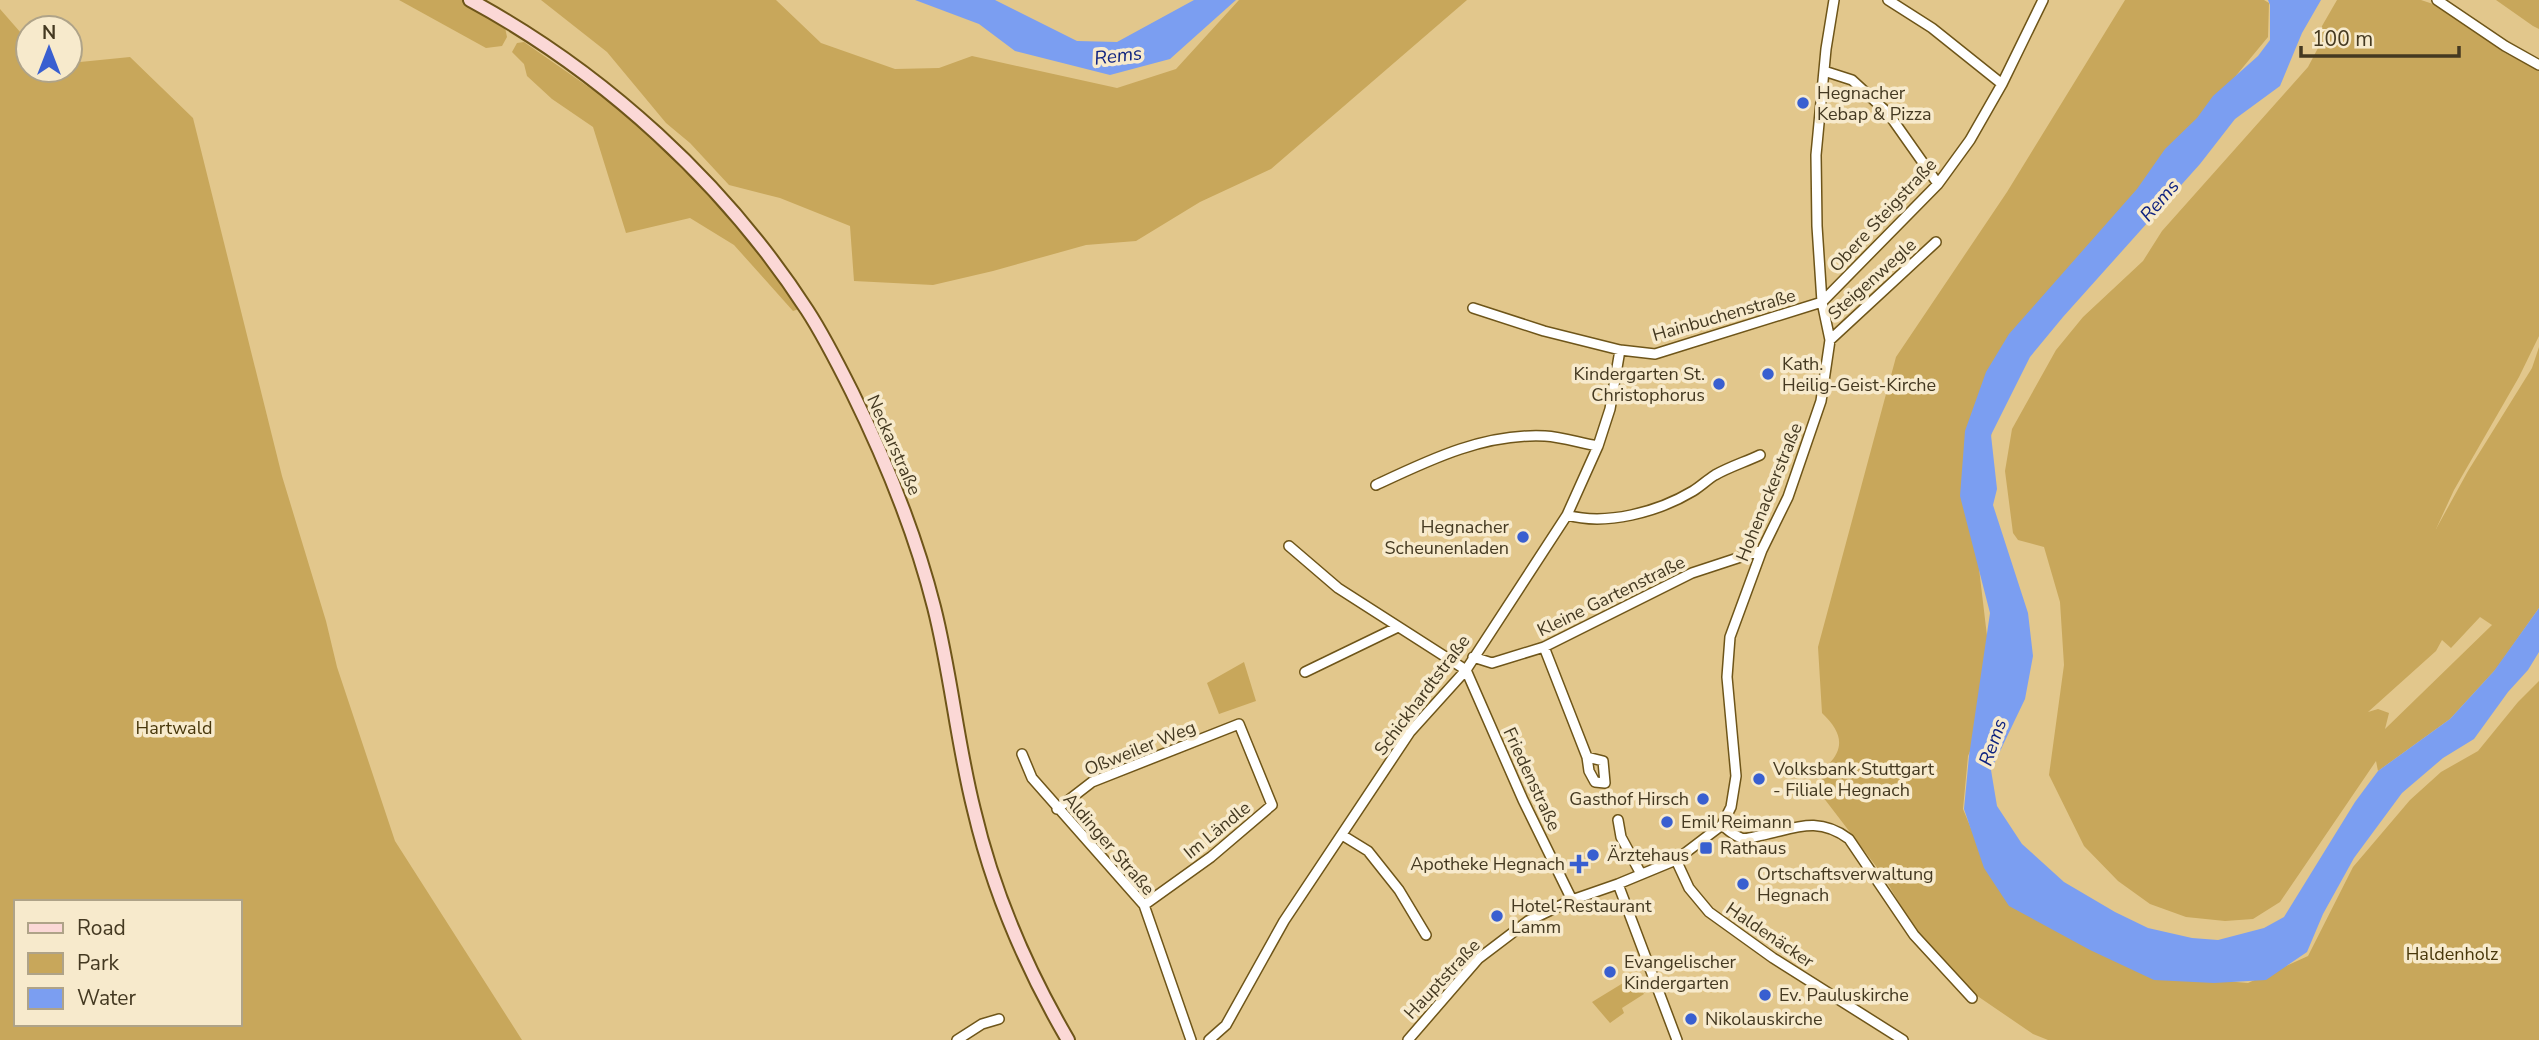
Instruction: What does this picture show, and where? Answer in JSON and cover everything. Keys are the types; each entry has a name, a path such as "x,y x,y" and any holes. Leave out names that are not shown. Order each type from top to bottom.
{"main road":[{"name":"Neckarstraße","path":"470,0 521,29 570,64 680,157 750,233 810,314 869,426 912,529 934,609 966,774 990,870 1032,975 1068,1040"}],"street":[{"name":"Hohenackerstraße","path":"1722,825 1731,807 1736,776 1727,677 1730,637 1762,550 1788,497 1821,401 1830,340 1822,302 1816,155 1834,0"},
{"path":"1888,0 1931,28 2002,85"},
{"name":"Obere Steigstraße","path":"1822,302 1938,184 1970,139 2002,85 2043,0"},
{"path":"2437,0 2505,46 2539,65"},
{"path":"1824,71 1852,80 1888,113 1938,184"},
{"name":"Steigenwegle","path":"1830,340 1936,242"},
{"name":"Hainbuchenstraße","path":"1473,308 1544,331 1620,350 1656,354 1822,302"},
{"name":"Schickhardtstraße","path":"1209,1040 1226,1025 1284,921 1410,732 1466,670 1567,515 1598,446 1610,409 1620,350"},
{"path":"1376,485 1445,452 1501,439 1545,436 1598,446"},
{"path":"1567,515 1584,520 1603,520 1655,507 1691,492 1717,474 1760,455"},
{"path":"1289,546 1338,588 1466,670"},
{"name":"Kleine Gartenstraße","path":"1474,657 1492,663 1544,647 1692,573 1762,550"},
{"path":"1305,672 1398,627"},
{"path":"1544,647 1587,757"},
{"name":"Friedenstraße","path":"1466,670 1523,800 1572,900"},
{"name":"Oßweiler Weg","path":"1057,809 1092,782 1239,724"},
{"name":"Im Ländle","path":"1144,905 1211,857 1272,806 1239,724"},
{"name":"Aldinger Straße","path":"1022,754 1032,778 1057,809 1144,905 1191,1040"},
{"path":"1618,820 1621,837 1641,874"},
{"path":"1722,825 1732,834 1744,839 1814,824 1839,832 1849,839 1914,935 1972,998"},
{"name":"Hauptstraße","path":"1408,1040 1478,959 1528,920 1676,860 1722,825"},
{"path":"1342,835 1368,851 1399,890 1426,935"},
{"name":"Haldenäcker","path":"1676,860 1689,888 1709,912 1773,958 1903,1040"},
{"path":"1618,884 1677,1040"},
{"path":"957,1040 982,1024 999,1019"}],"green space":[{"path":"399,0 470,0 503,18 507,37 502,46 486,48"},
{"path":"541,0 776,0 821,43 895,69 939,68 972,56 1117,88 1176,69 1239,0 1467,0 1271,169 1200,202 1136,241 1086,245 933,285 854,281 850,226 780,198 729,185 690,143 666,123 607,52"},
{"name":"Haldenholz","path":"2125,0 2264,0 2269,3 2268,37 1999,362 1978,560 1989,653 1983,721 1968,756 1963,809 1982,855 2164,976 2248,983 2308,956 2353,867 2410,800 2441,772 2478,751 2539,681 2539,1040 2048,1040 2033,1034 1973,993 1917,933 1882,874 1823,797 1821,771 1835,756 1839,742 1835,728 1822,713 1818,647 1896,357 2007,192"},
{"path":"2337,0 2421,0 2439,6 2505,53 2539,71 2539,336 2519,377 2454,490 2436,529 2468,471 2532,368 2539,347 2539,608 2496,669 2450,719 2378,771 2376,761 2280,902 2253,919 2225,921 2186,917 2150,904 2118,881 2084,846 2049,775 2064,665 2060,602 2044,547 2018,540 2013,533 2005,471 2012,429 2056,350 2083,317 2143,261 2162,231 2308,67 2318,48 2322,26","holes":["2480,617 2492,625 2385,729 2389,713 2378,709 2368,712 2436,651 2442,640 2451,648"]},
{"path":"2496,0 2539,0 2539,29 2533,26"},
{"name":"Hartwald","path":"0,9 14,25 14,84 84,84 84,62 130,57 193,118 282,476 326,621 337,667 395,841 522,1040 0,1040"},
{"path":"524,42 623,111 680,157 805,307 793,311 734,245 690,218 626,233 593,127 552,99 527,76 524,64 512,52 517,43"},
{"path":"1244,662 1256,701 1219,714 1207,683"},
{"path":"1628,980 1629,987 1637,984 1644,994 1622,1008 1624,1013 1610,1023 1592,1002"}],"water":[{"name":"Rems","path":"915,0 995,0 1077,41 1117,42 1194,0 1236,0 1170,59 1110,75 1015,51 979,24"},
{"name":"Rems","path":"2268,0 2321,0 2302,33 2280,86 2235,119 2200,164 2063,317 2030,357 1991,435 1997,489 1993,505 2028,613 2033,656 2025,699 1991,770 1997,806 2022,844 2064,882 2148,928 2192,938 2218,940 2264,928 2284,917 2355,802 2378,771 2450,719 2494,671 2539,608 2539,652 2474,739 2443,758 2402,793 2354,858 2323,914 2307,952 2266,980 2214,983 2154,980 2090,950 2009,906 1984,868 1964,809 1990,613 1960,496 1965,431 1986,372 2009,334 2137,189 2165,149 2197,118 2213,96 2258,56 2270,40"}],"place":[{"name":"Hegnacher Kebap & Pizza","path":"1803,103"},
{"name":"Kath. Heilig-Geist-Kirche","path":"1768,374"},
{"name":"Kindergarten St. Christophorus","path":"1719,384"},
{"name":"Hegnacher Scheunenladen","path":"1523,537"},
{"name":"Volksbank Stuttgart - Filiale Hegnach","path":"1759,779"},
{"name":"Gasthof Hirsch","path":"1703,799"},
{"name":"Emil Reimann","path":"1667,822"},
{"name":"Rathaus","path":"1706,848"},
{"name":"Ärztehaus","path":"1593,855"},
{"name":"Apotheke Hegnach","path":"1579,864"},
{"name":"Ortschaftsverwaltung Hegnach","path":"1743,884"},
{"name":"Hotel-Restaurant Lamm","path":"1497,916"},
{"name":"Evangelischer Kindergarten","path":"1610,972"},
{"name":"Ev. Pauluskirche","path":"1765,995"},
{"name":"Nikolauskirche","path":"1691,1019"}]}
